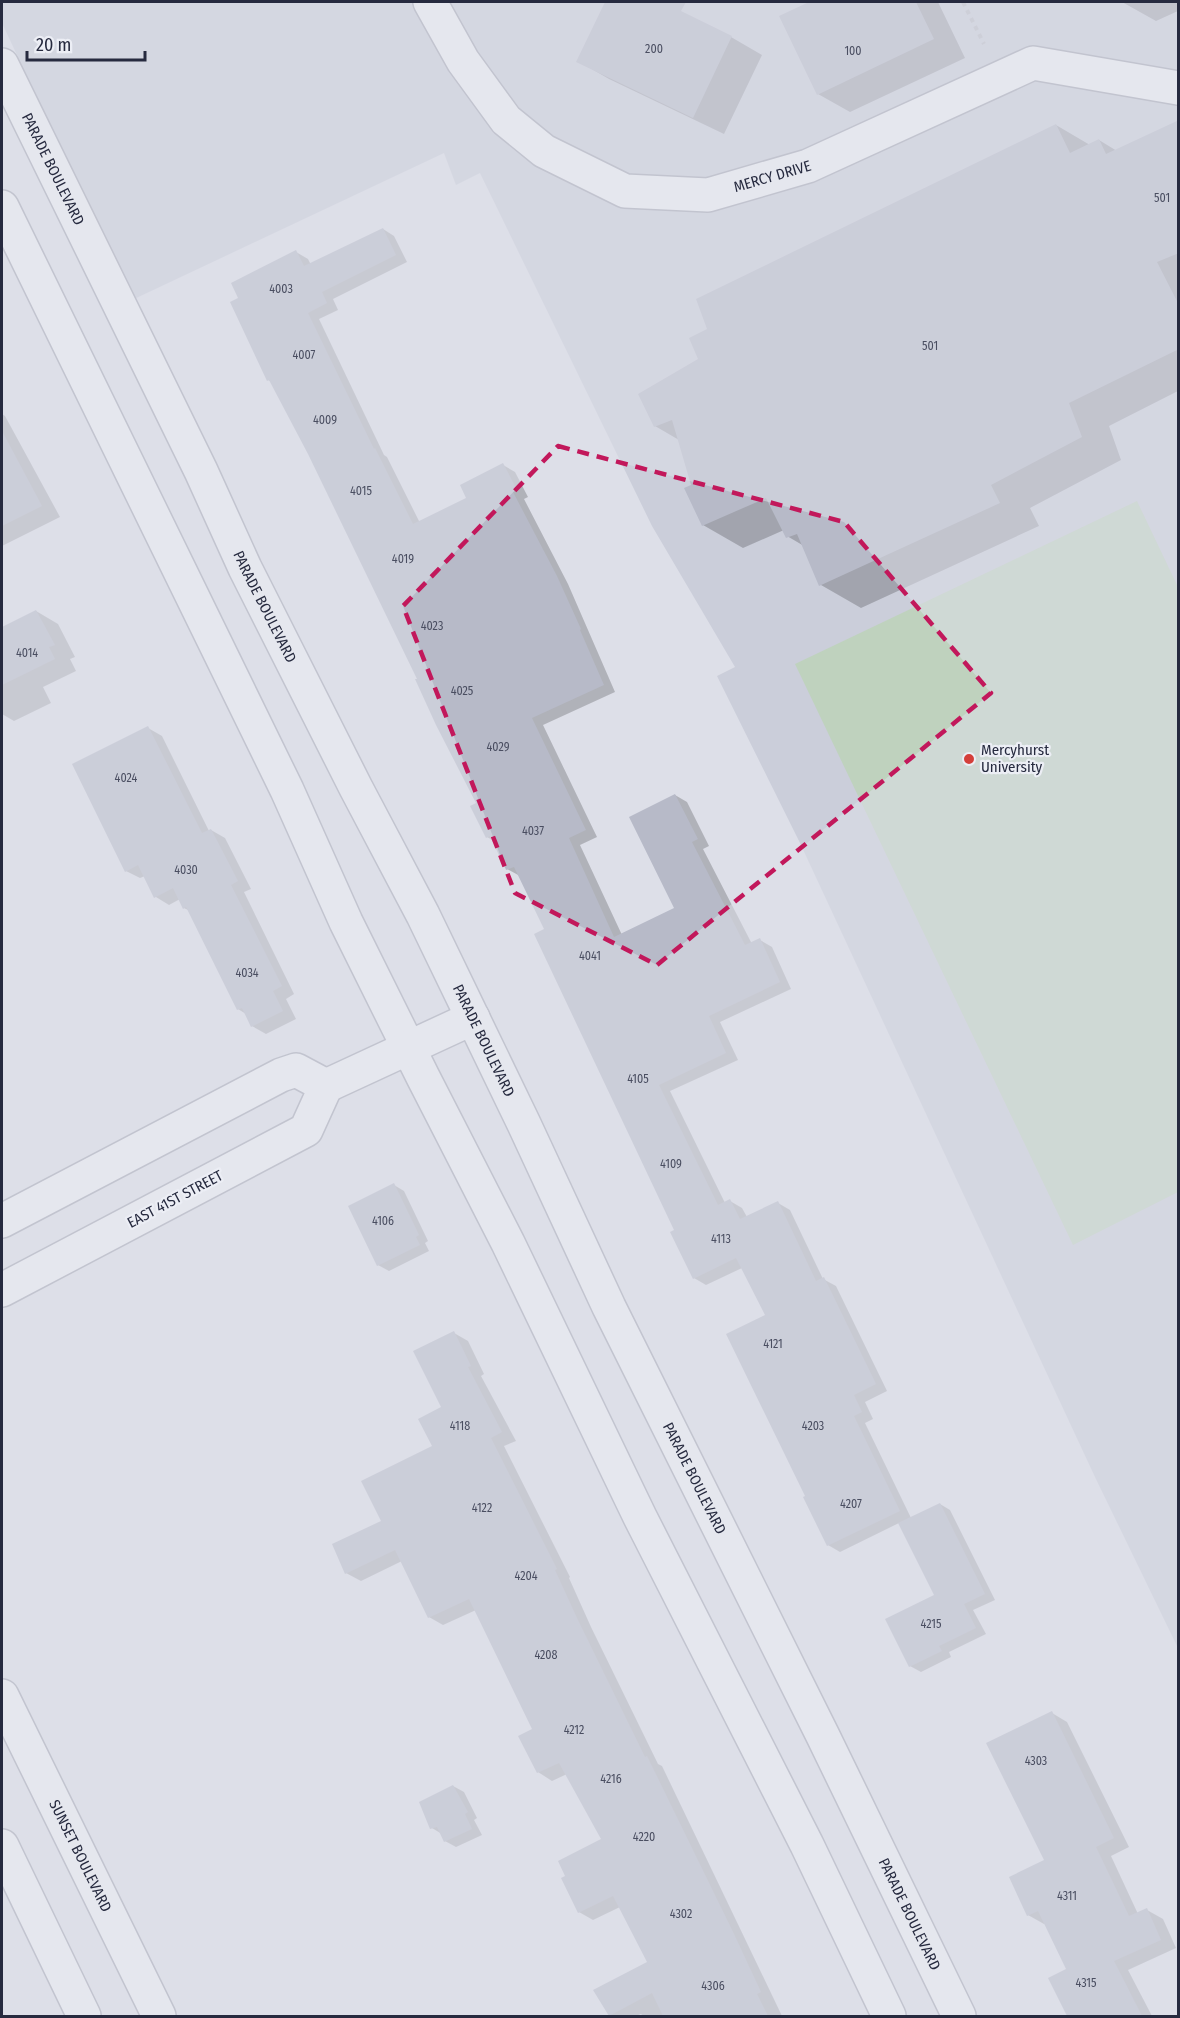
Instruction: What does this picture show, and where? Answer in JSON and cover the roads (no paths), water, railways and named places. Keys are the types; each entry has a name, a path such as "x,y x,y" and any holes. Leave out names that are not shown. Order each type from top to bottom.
{"street":[{"name":"MERCY DRIVE","path":"430,2 463,60 506,120 544,151 625,191 708,195 808,166 1033,63 1179,88"},
{"name":"PARADE BOULEVARD","path":"2,65 201,471 246,568 356,788 423,915 609,1307 823,1736 959,2016"},
{"path":"2,207 287,790 346,922 508,1243 640,1517 807,1845 889,2016"},
{"path":"2,1221 281,1075 296,1070 326,1086 472,1018"},
{"name":"EAST 41ST STREET","path":"2,1290 306,1130 326,1086"},
{"name":"SUNSET BOULEVARD","path":"2,1696 159,2016"},
{"path":"2,1846 84,2016"}],"place":[{"name":"Mercyhurst University","path":"969,759"}]}
